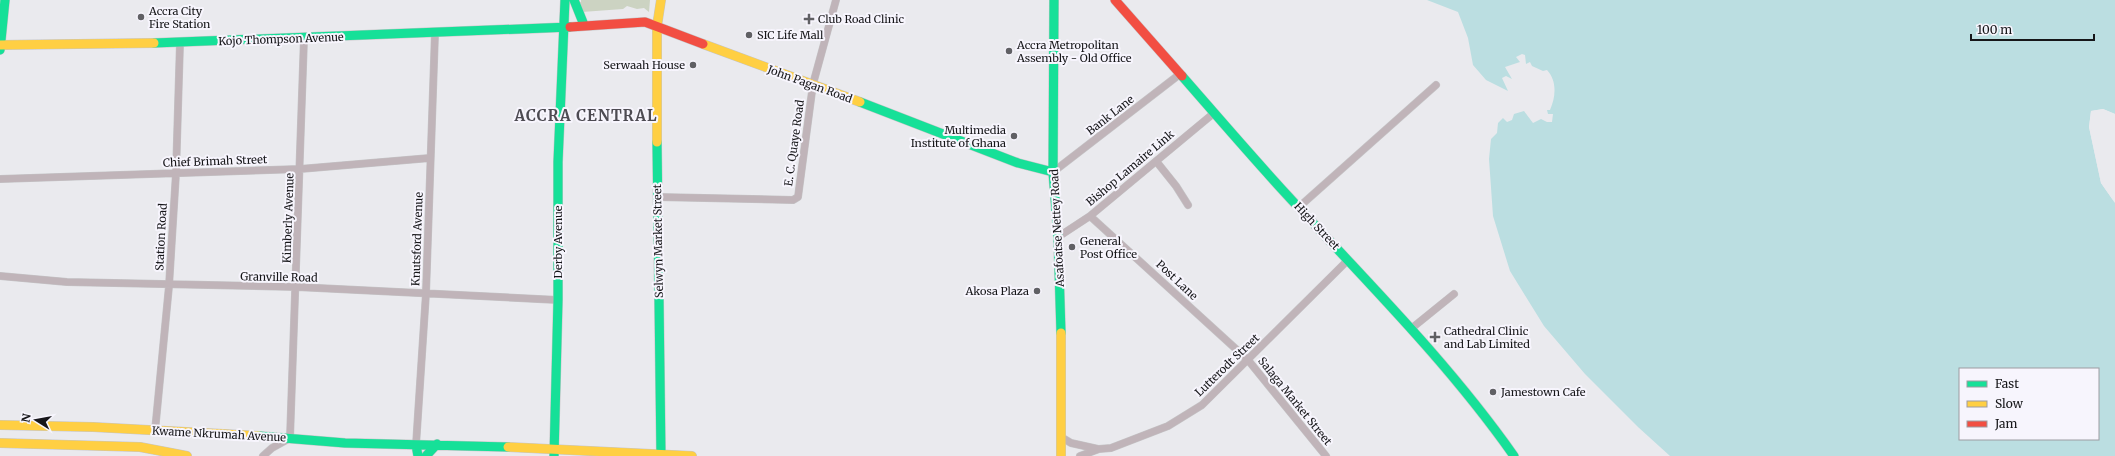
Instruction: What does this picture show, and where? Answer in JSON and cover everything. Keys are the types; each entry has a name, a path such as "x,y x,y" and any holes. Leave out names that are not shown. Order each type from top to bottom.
{"main road":[{"path":"0,51 5,0"},
{"name":"Derby Avenue","path":"554,453 558,300 558,162 562,28 565,0"},
{"path":"574,0 584,25"},
{"name":"Selwyn Market Street","path":"661,0 657,26 657,196 662,455"},
{"name":"Asafoatse Nettey Road","path":"1054,0 1053,172 1058,237 1061,322 1061,456"},
{"name":"High Street","path":"1115,0 1299,207 1412,328 1495,429 1514,456"},
{"name":"John Pagan Road","path":"562,28 632,22 657,26 731,56 813,84 1018,163 1053,172"},
{"name":"Kojo Thompson Avenue","path":"0,45 180,43 562,28"},
{"name":"Kwame Nkrumah Avenue","path":"0,425 93,427 155,432 290,438 345,443 416,445 437,444 554,453 692,456"},
{"name":"Kwame Nkrumah Avenue","path":"0,443 140,447 187,456"},
{"path":"426,456 437,444"},
{"path":"416,445 418,456"}],"street":[{"name":"E. C. Quaye Road","path":"657,196 796,199 798,196 813,84 836,0"},
{"name":"Knutsford Avenue","path":"416,445 426,293 435,33"},
{"name":"Kimberly Avenue","path":"290,438 297,288 304,38"},
{"name":"Station Road","path":"155,432 169,286 176,173 180,43"},
{"name":"Bank Lane","path":"1053,172 1180,74"},
{"path":"1299,207 1436,85"},
{"name":"Bishop Lamaire Link","path":"1058,237 1090,216 1214,113"},
{"name":"Chief Brimah Street","path":"0,179 300,169 430,158"},
{"path":"1156,161 1176,186 1188,205"},
{"name":"Post Lane","path":"1090,216 1248,360"},
{"name":"Lutterodt Street","path":"1099,449 1111,448 1168,426 1202,405 1348,260"},
{"name":"Granville Road","path":"0,276 67,282 169,286 297,288 558,300"},
{"path":"1412,328 1454,294"},
{"name":"Salaga Market Street","path":"1248,360 1326,456"},
{"path":"1060,437 1071,444 1099,449"},
{"path":"263,456 272,448 290,438"},
{"path":"1106,456 1111,448"},
{"path":"1080,456 1099,449"}],"green space":[{"path":"581,0 650,0 649,12 644,8 637,9 627,6 623,9 582,12 579,2 581,2"}],"water":[{"path":"1427,0 2115,0 2115,114 2103,109 2091,111 2089,127 2101,183 2115,203 2115,456 1670,456 1638,427 1585,374 1544,326 1510,271 1493,216 1489,159 1491,139 1497,133 1498,123 1503,118 1507,122 1512,120 1514,114 1524,111 1533,123 1541,119 1547,122 1552,122 1553,114 1548,114 1547,110 1550,110 1553,99 1554,84 1553,79 1547,70 1543,71 1532,66 1530,62 1526,64 1525,55 1522,54 1516,57 1520,62 1505,67 1512,79 1506,76 1502,78 1508,91 1486,80 1473,65 1468,38 1458,12"}],"pier":[{"path":"2103,109 2115,114 2115,116 2103,111 2093,113 2091,127 2103,182 2115,203 2101,183 2089,127 2091,111"}],"traffic: fast":[{"path":"0,50 5,0"},
{"path":"554,456 558,300 558,162 565,0"},
{"path":"574,0 584,25"},
{"path":"1054,0 1053,172 1058,237 1061,333"},
{"path":"154,43 570,27"},
{"path":"1182,76 1275,181 1434,355 1489,421 1514,456"},
{"path":"860,102 1018,163 1053,172"},
{"path":"657,142 661,456"},
{"path":"259,436 345,443 508,447"},
{"path":"426,456 437,444"},
{"path":"416,445 418,456"}],"traffic: slow":[{"path":"657,142 657,26 661,0"},
{"path":"0,45 154,43"},
{"path":"703,44 860,102"},
{"path":"1061,333 1061,456"},
{"path":"0,425 93,427 259,436"},
{"path":"0,443 140,447 187,456"},
{"path":"508,447 692,456"}],"traffic: jam":[{"path":"1115,0 1182,76"},
{"path":"570,27 645,22 703,44"}],"place":[{"name":"Accra City Fire Station","path":"141,17"},
{"name":"Club Road Clinic","path":"809,19"},
{"name":"SIC Life Mall","path":"749,35"},
{"name":"Accra Metropolitan Assembly - Old Office","path":"1009,51"},
{"name":"Serwaah House","path":"693,65"},
{"name":"Multimedia Institute of Ghana","path":"1014,136"},
{"name":"General Post Office","path":"1072,247"},
{"name":"Akosa Plaza","path":"1037,291"},
{"name":"Cathedral Clinic and Lab Limited","path":"1435,337"},
{"name":"Jamestown Cafe","path":"1493,392"}],"district":[{"name":"ACCRA CENTRAL","path":"586,115"}]}
